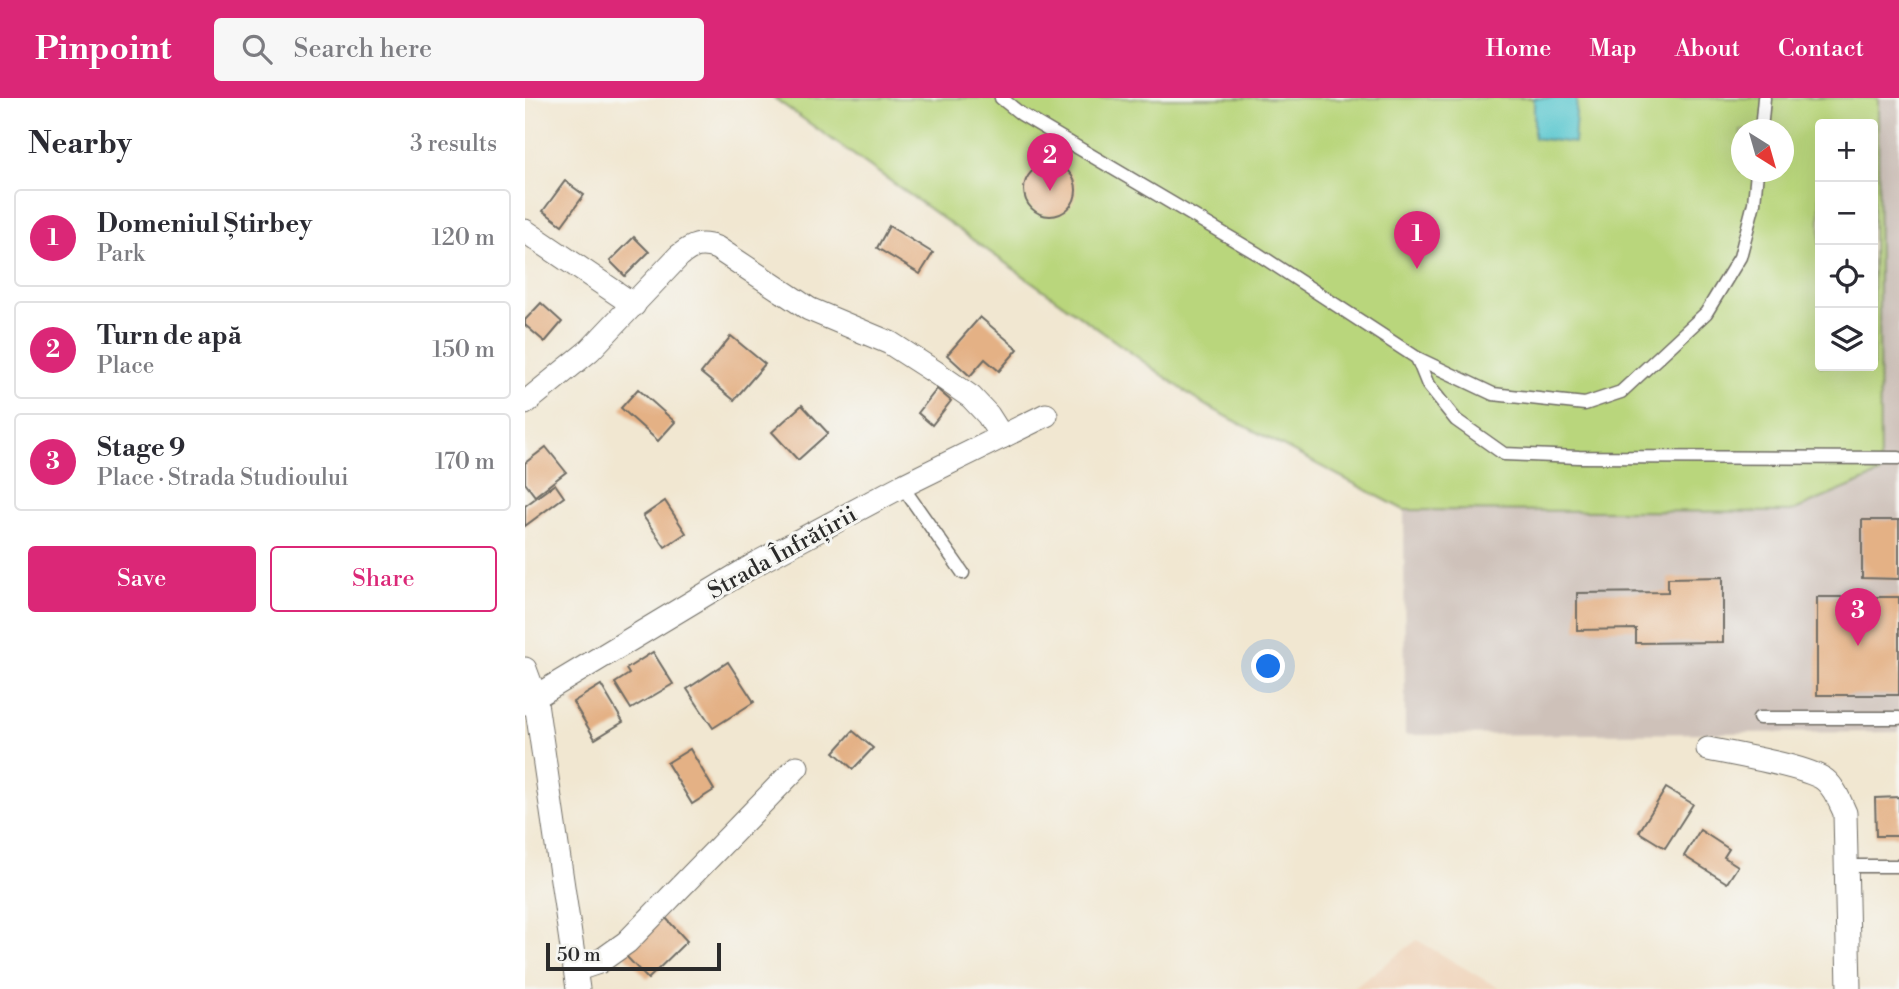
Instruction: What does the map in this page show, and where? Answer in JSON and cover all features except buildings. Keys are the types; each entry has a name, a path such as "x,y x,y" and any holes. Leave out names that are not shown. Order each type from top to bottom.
{"street":[{"path":"525,231 634,305"},
{"path":"525,403 590,350 679,256 692,246 705,243 717,248 809,309 890,343 935,372 971,397 988,415 1002,437"},
{"name":"Strada Înfrățirii","path":"530,700 759,562 902,486 1046,415"},
{"path":"525,669 576,979 627,942 797,767"},
{"path":"1708,748 1809,772 1825,780 1837,795 1845,813 1849,989"}],"lane":[{"path":"1001,98 1021,114 1258,254 1417,358 1493,394 1585,404 1621,392 1706,313 1740,257 1756,182"},
{"path":"1762,119 1764,98"},
{"path":"1417,358 1428,385 1456,420 1504,454 1579,457 1899,458"},
{"path":"902,486 963,573"},
{"path":"1759,718 1899,718"},
{"path":"1846,866 1899,866"}],"shaded area":[{"path":"1878,98 1899,98 1899,732 1405,735 1404,510 1790,512 1879,474"},
{"path":"1417,940 1500,989 1353,989"}],"green space":[{"path":"774,98 1878,98 1880,474 1790,512 1404,510 1203,404"}],"water":[{"path":"1534,98 1577,98 1574,143 1534,138"}],"place":[{"name":"Turn de apă","path":"1050,191"},
{"name":"Domeniul Știrbey","path":"1417,269"},
{"name":"Stage 9","path":"1858,646"}]}
